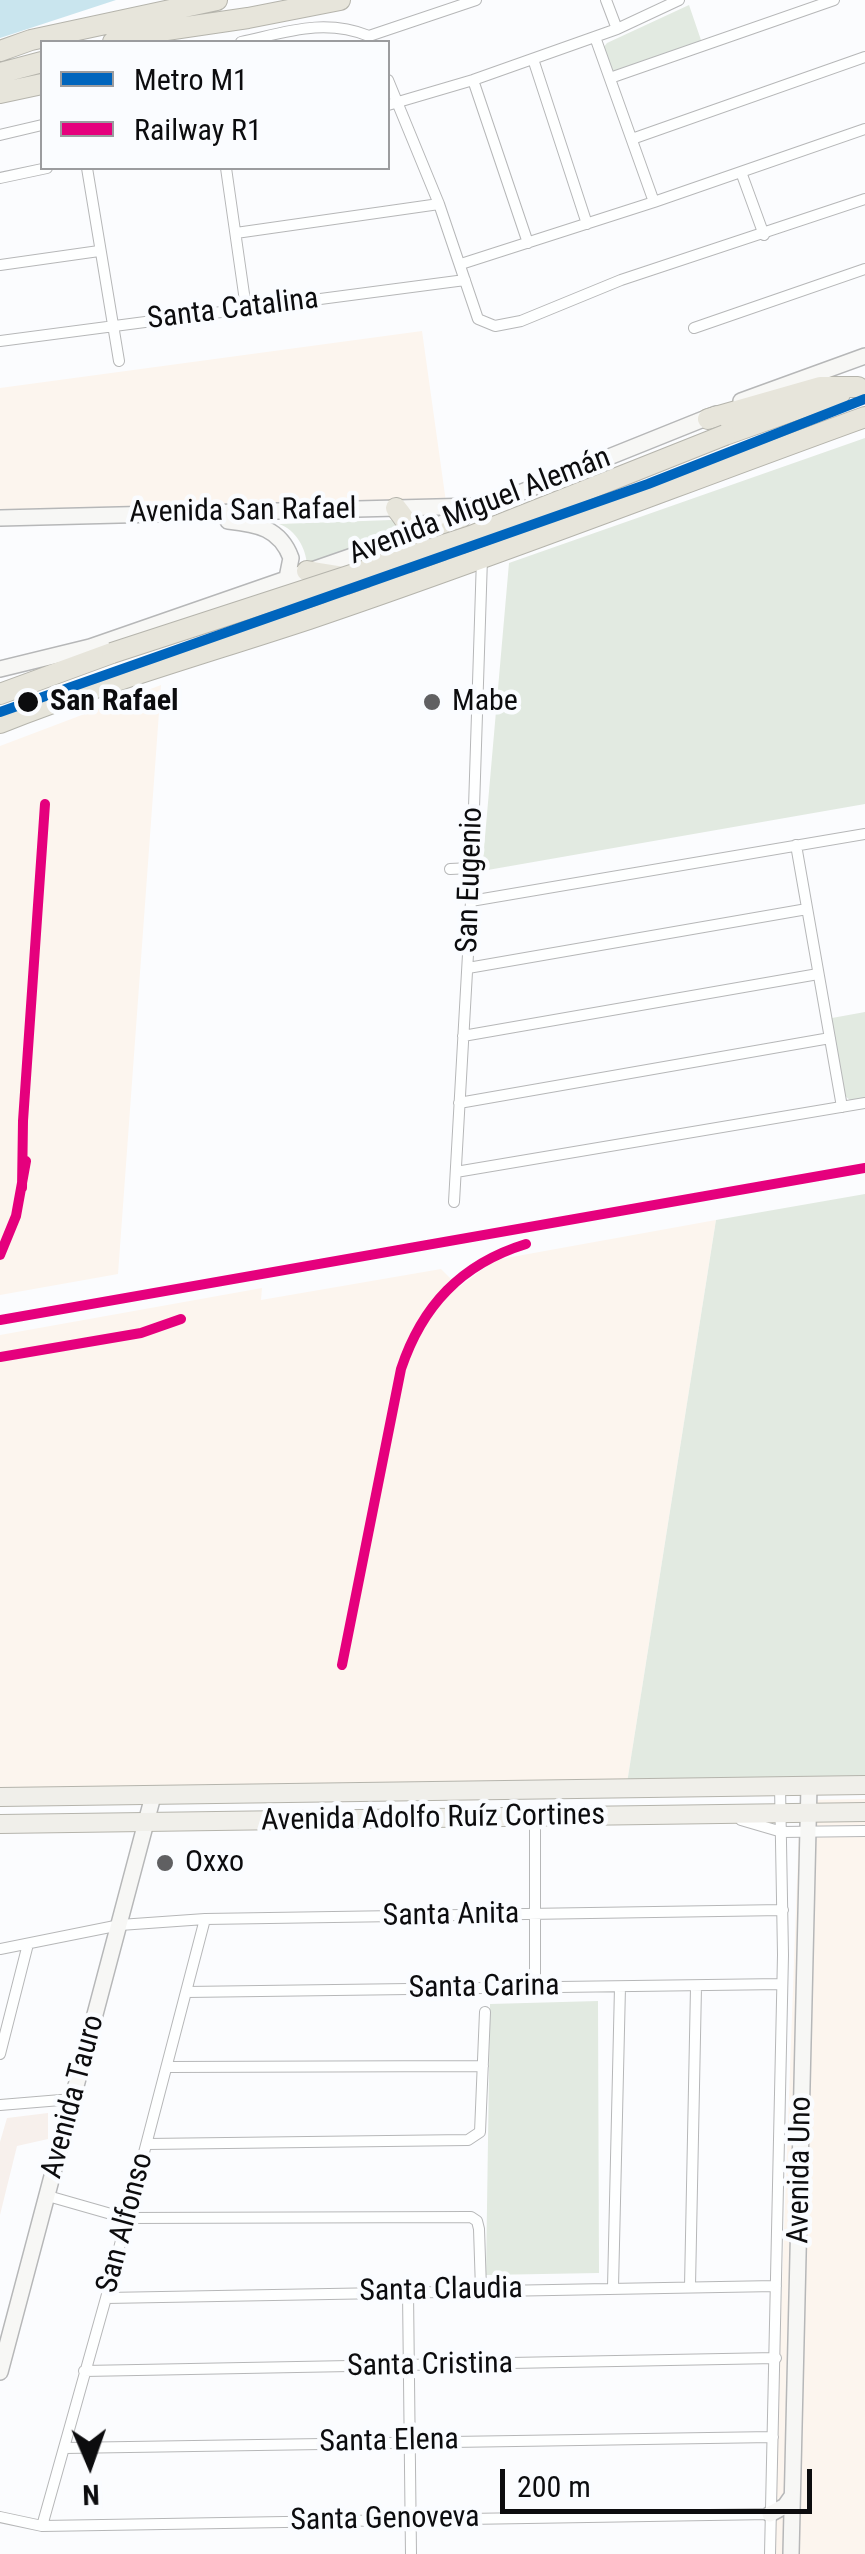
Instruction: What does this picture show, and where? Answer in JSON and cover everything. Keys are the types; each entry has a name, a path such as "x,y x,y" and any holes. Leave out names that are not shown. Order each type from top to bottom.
{"highway":[{"path":"0,50 217,0"},
{"path":"120,40 340,0"},
{"path":"203,40 248,18"},
{"path":"0,74 40,63"},
{"path":"0,93 40,84"},
{"path":"708,418 820,387 862,386"},
{"name":"Avenida Miguel Alemán","path":"0,694 112,652 471,536 725,435 862,386"},
{"name":"Avenida Miguel Alemán","path":"0,723 482,558 862,418"},
{"path":"171,662 205,645 335,598 406,567 412,553 412,534 396,508"},
{"path":"462,516 446,532 447,546 456,556 482,558"},
{"path":"297,574 338,576 340,588 335,598"},
{"path":"29,682 90,647"}],"main road":[{"name":"Avenida Adolfo Ruíz Cortines","path":"0,1798 865,1785"},
{"name":"Avenida Adolfo Ruíz Cortines","path":"0,1824 535,1819 721,1813 810,1826 838,1813 865,1812"}],"street":[{"path":"252,40 323,26 346,27 370,39 476,0"},
{"path":"606,0 617,29"},
{"path":"679,0 617,29 393,105 439,204 478,319 495,326 522,321 621,280 865,199"},
{"path":"610,78 834,0"},
{"path":"595,37 654,202"},
{"path":"632,139 865,57"},
{"path":"533,59 587,224"},
{"path":"473,80 528,244"},
{"path":"0,135 40,125"},
{"path":"460,264 865,128"},
{"path":"0,178 40,169"},
{"path":"87,170 118,362"},
{"path":"226,170 246,308"},
{"path":"741,172 764,234"},
{"path":"236,233 439,204"},
{"path":"0,265 99,251"},
{"path":"694,328 865,269"},
{"name":"Santa Catalina","path":"0,341 466,280"},
{"name":"Avenida Miguel Alemán","path":"0,669 90,647 462,516 708,418 748,398 865,356"},
{"name":"Avenida San Rafael","path":"0,518 486,506"},
{"name":"Avenida San Rafael","path":"0,527 254,524 275,533 287,547 297,574"},
{"name":"San Eugenio","path":"454,1202 471,902 482,558"},
{"path":"471,902 865,834"},
{"path":"796,845 842,1107"},
{"path":"450,869 472,868"},
{"path":"468,968 807,909"},
{"path":"463,1036 818,974"},
{"path":"460,1103 830,1038"},
{"path":"456,1172 865,1103"},
{"name":"Avenida Uno","path":"770,2554 783,1955 780,1786"},
{"name":"Avenida Uno","path":"792,2554 809,1786"},
{"name":"Avenida Tauro","path":"0,2372 153,1796"},
{"path":"534,1987 535,1819"},
{"path":"810,1826 865,1831"},
{"name":"Santa Anita","path":"0,1949 120,1924 204,1918 782,1910"},
{"name":"San Alfonso","path":"42,2526 168,2067 204,1918"},
{"path":"0,2054 28,1944"},
{"path":"783,1955 805,1954"},
{"name":"Santa Carina","path":"186,1992 782,1984"},
{"path":"613,2287 620,1987"},
{"path":"690,2286 696,1987"},
{"path":"147,2144 468,2140 480,2132 484,2012"},
{"path":"168,2067 483,2066"},
{"path":"0,2105 72,2099"},
{"path":"48,2196 125,2218 470,2217 476,2221 480,2289"},
{"path":"776,2229 800,2228"},
{"name":"Santa Claudia","path":"106,2298 776,2286"},
{"path":"408,2292 411,2554"},
{"name":"Santa Cristina","path":"84,2371 776,2358"},
{"name":"Santa Elena","path":"65,2448 773,2437"},
{"path":"770,2514 786,2506 792,2496"},
{"path":"770,2514 792,2526"},
{"name":"Santa Genoveva","path":"0,2518 42,2526 770,2514"}],"shaded area":[{"path":"689,5 702,43 615,74 611,72 603,48 607,43"},
{"path":"422,331 446,502 0,511 0,388"},
{"path":"865,438 865,804 482,871 509,563"},
{"path":"391,520 404,532 307,565 299,540 279,524"},
{"path":"161,685 118,1274 0,1295 0,746"},
{"path":"865,1012 865,1098 851,1101 845,1096 832,1018"},
{"path":"865,1194 865,1779 627,1783 716,1220"},
{"path":"716,1220 627,1783 0,1792 0,1335 262,1288 261,1300 441,1269 459,1287 495,1260"},
{"path":"865,1799 865,2554 772,2554 800,1800"},
{"path":"598,2001 599,2273 486,2275 490,2004"},
{"path":"48,2113 48,2139 17,2146 0,2215 0,2142 7,2118"}],"water":[{"path":"0,0 116,0 0,38"}],"metro line":[{"name":"M1","path":"0,712 648,484 865,399"}],"rail line":[{"name":"R1","path":"22,1188 23,1121 45,804"},
{"name":"R1","path":"0,1255 16,1216 26,1161"},
{"name":"R1","path":"0,1320 865,1168"},
{"name":"R1","path":"342,1665 401,1369 410,1346 447,1290 482,1263 526,1244"},
{"name":"R1","path":"0,1357 141,1333 181,1319"}],"place":[{"name":"San Rafael","path":"28,702"},
{"name":"Mabe","path":"432,702"},
{"name":"Oxxo","path":"165,1863"}]}
